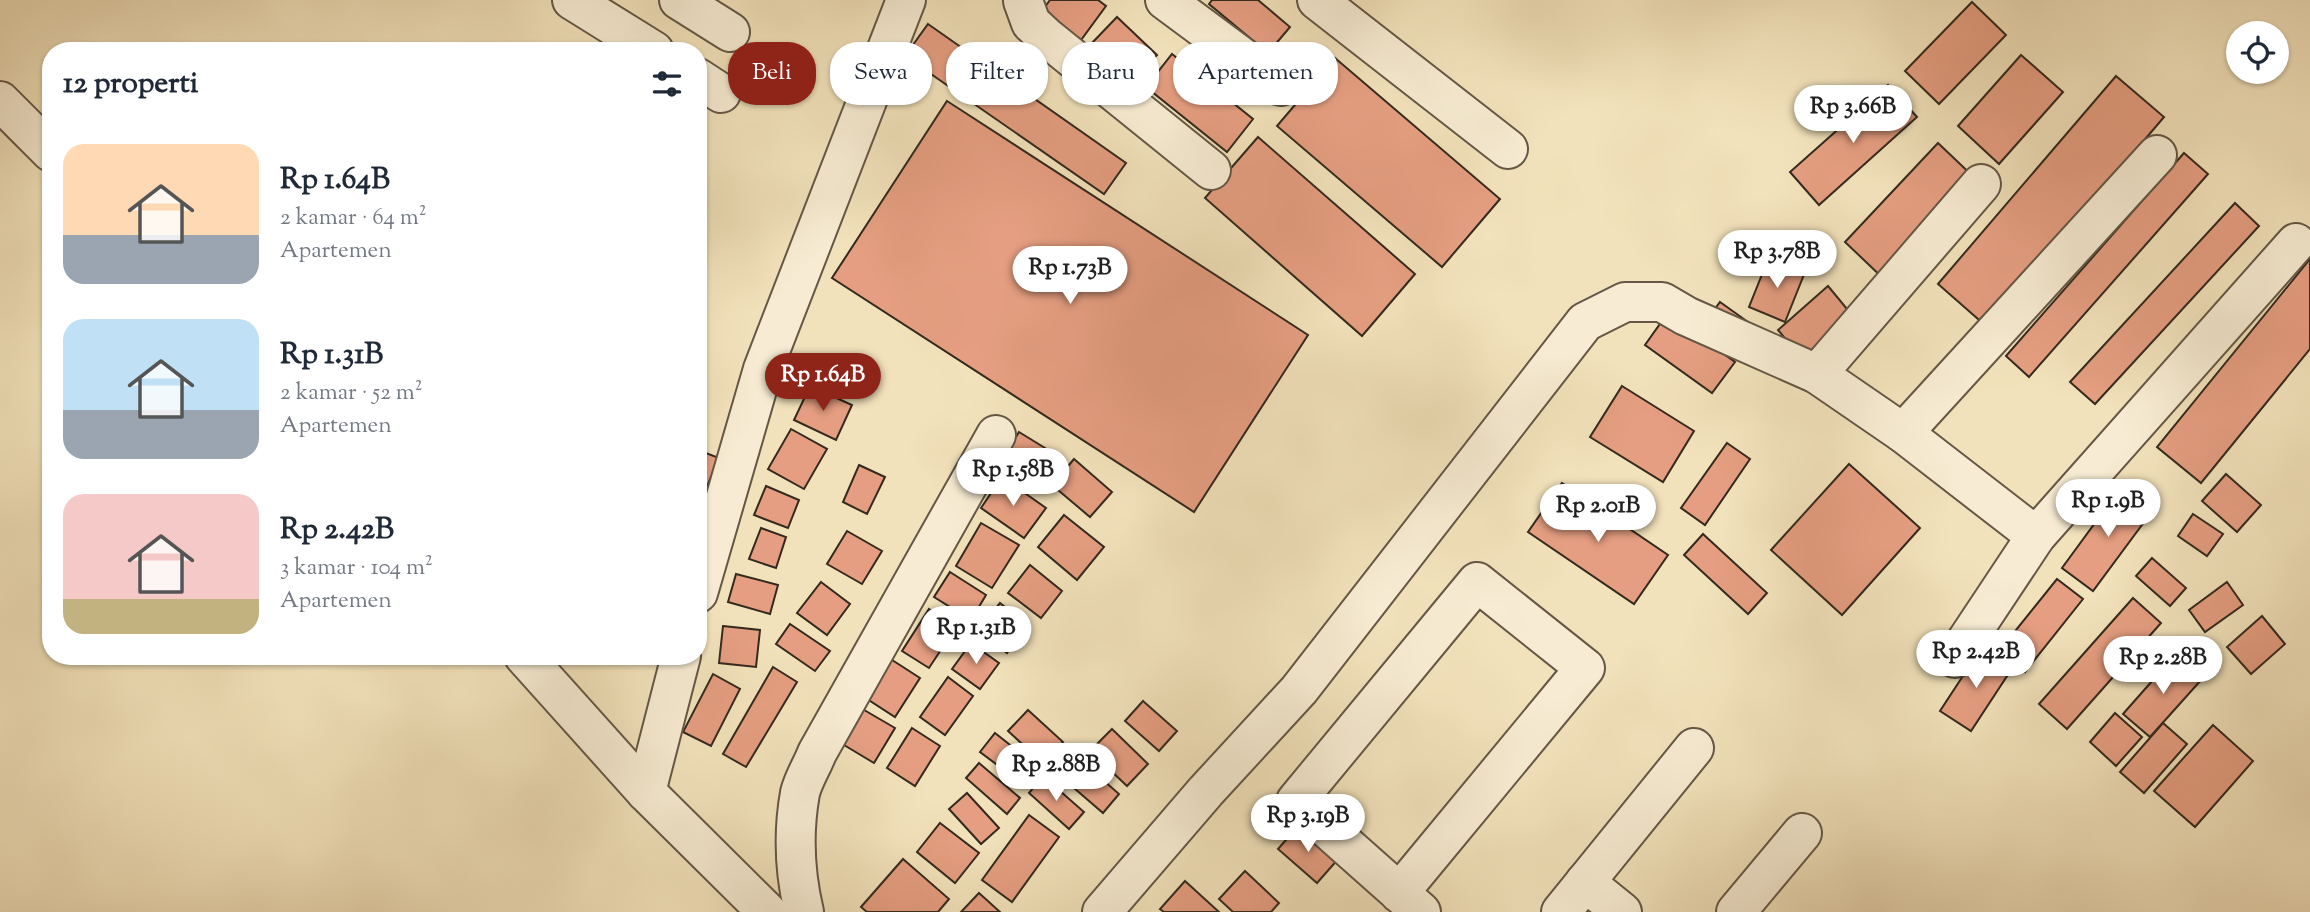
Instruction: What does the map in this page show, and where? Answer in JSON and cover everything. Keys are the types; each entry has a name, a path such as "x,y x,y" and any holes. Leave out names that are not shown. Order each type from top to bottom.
{"street":[{"path":"572,0 640,42"},
{"path":"680,0 730,32"},
{"path":"707,562 764,369 906,0"},
{"path":"1022,0 1031,23 1045,36 1211,170"},
{"path":"1165,0 1221,42"},
{"path":"1317,0 1508,149"},
{"path":"0,101 42,143"},
{"path":"1903,433 2157,155"},
{"path":"1817,374 1981,184"},
{"path":"1955,658 2036,536 2296,243"},
{"path":"1102,912 1206,791 1299,690 1585,322 1625,302 1662,302 1686,316 1817,374 1903,433 2036,536"},
{"path":"804,912 798,886 796,847 800,791 817,753 996,435"},
{"path":"1477,582 1585,668 1410,902 1296,801 1477,582"},
{"path":"532,665 646,792 767,912"},
{"path":"646,792 679,665"},
{"path":"1561,912 1694,748"},
{"path":"1736,912 1802,833"},
{"path":"1585,881 1622,912"}],"building":[{"path":"1050,0 1098,0 1106,6 1081,40 1042,11"},
{"path":"1212,0 1258,0 1290,27 1277,42 1255,42 1209,4"},
{"path":"1972,2 2006,35 1939,104 1905,71"},
{"path":"1117,17 1143,42 1093,42"},
{"path":"928,24 954,42 946,42 946,84 932,75 932,42 915,42"},
{"path":"1173,55 1173,105 1236,105 1253,119 1227,152 1159,97 1159,70"},
{"path":"2021,55 2063,92 1999,164 1958,126"},
{"path":"1338,61 1500,199 1442,267 1277,126 1295,105 1338,105"},
{"path":"2116,76 2164,117 1986,326 1938,284"},
{"path":"1888,85 1917,117 1819,205 1790,172"},
{"path":"946,103 1308,335 1194,512 832,278"},
{"path":"976,105 1043,105 1126,163 1104,194"},
{"path":"1258,137 1415,274 1362,336 1205,198"},
{"path":"1938,143 1979,182 1886,281 1845,242"},
{"path":"2184,153 2208,174 2029,377 2006,356"},
{"path":"2235,203 2259,226 2095,404 2070,382"},
{"path":"1769,257 1805,272 1785,322 1749,307"},
{"path":"2310,259 2310,349 2201,483 2157,447"},
{"path":"1828,286 1857,321 1806,364 1778,330"},
{"path":"1720,302 1748,322 1709,317"},
{"path":"1667,314 1735,362 1712,393 1645,345"},
{"path":"810,386 852,405 836,440 794,420"},
{"path":"1622,386 1694,431 1663,482 1590,437"},
{"path":"791,429 827,449 804,489 768,469"},
{"path":"1019,432 1058,456 1042,481 1004,457"},
{"path":"1727,443 1750,459 1705,525 1681,508"},
{"path":"707,453 719,458 707,486"},
{"path":"1074,459 1112,492 1090,517 1052,485"},
{"path":"1849,464 1920,528 1842,615 1771,550"},
{"path":"859,465 885,477 867,514 843,502"},
{"path":"2226,474 2261,505 2237,532 2202,501"},
{"path":"1002,477 1046,508 1024,538 981,508"},
{"path":"1562,483 1668,555 1634,604 1528,532"},
{"path":"766,486 799,500 788,528 754,515"},
{"path":"2122,486 2153,510 2093,591 2062,568"},
{"path":"2193,514 2223,534 2207,556 2178,536"},
{"path":"1064,515 1104,547 1077,580 1038,547"},
{"path":"981,523 1019,545 992,588 956,566"},
{"path":"761,528 786,537 776,568 749,559"},
{"path":"847,531 882,551 862,584 827,564"},
{"path":"1703,534 1767,593 1748,614 1684,555"},
{"path":"2152,558 2186,588 2170,606 2136,576"},
{"path":"1030,565 1062,591 1041,618 1008,593"},
{"path":"950,572 986,595 971,620 934,597"},
{"path":"736,574 778,585 770,614 728,602"},
{"path":"2057,579 2083,599 2025,672 1999,651"},
{"path":"821,582 850,604 827,635 797,613"},
{"path":"2227,582 2243,605 2205,632 2189,610"},
{"path":"2133,598 2161,623 2067,729 2039,704"},
{"path":"1000,603 1028,625 1007,653 978,630"},
{"path":"929,609 956,627 929,668 902,651"},
{"path":"2262,616 2285,644 2251,674 2227,647"},
{"path":"790,624 830,651 815,671 776,644"},
{"path":"723,626 760,630 756,667 719,663"},
{"path":"971,643 999,663 980,689 952,669"},
{"path":"1980,650 2011,670 1971,731 1940,711"},
{"path":"2175,655 2202,679 2150,737 2123,714"},
{"path":"889,658 920,678 895,717 864,697"},
{"path":"773,667 797,682 746,767 723,754"},
{"path":"713,674 740,689 711,746 683,732"},
{"path":"948,677 973,696 945,735 920,717"},
{"path":"1143,701 1177,731 1159,751 1125,721"},
{"path":"859,707 895,728 874,763 839,742"},
{"path":"1028,710 1063,742 1044,764 1008,731"},
{"path":"2115,713 2142,737 2116,766 2090,742"},
{"path":"2163,723 2187,744 2144,793 2120,772"},
{"path":"2213,725 2253,761 2195,827 2154,791"},
{"path":"912,728 940,746 915,786 887,768"},
{"path":"1112,729 1148,764 1127,786 1090,751"},
{"path":"995,733 1038,767 1024,785 980,752"},
{"path":"1077,757 1119,794 1103,813 1060,776"},
{"path":"979,763 1020,798 1007,814 966,778"},
{"path":"1043,776 1084,812 1069,829 1029,793"},
{"path":"967,793 999,828 981,844 949,809"},
{"path":"1029,815 1059,837 1012,902 982,880"},
{"path":"940,823 979,853 955,883 917,852"},
{"path":"1300,824 1339,858 1317,883 1278,849"},
{"path":"903,859 949,899 938,912 867,912 861,907"},
{"path":"1245,871 1279,903 1271,912 1233,912 1219,899"},
{"path":"1185,881 1219,912 1164,912 1160,909"},
{"path":"979,893 1000,912 961,912"}]}
